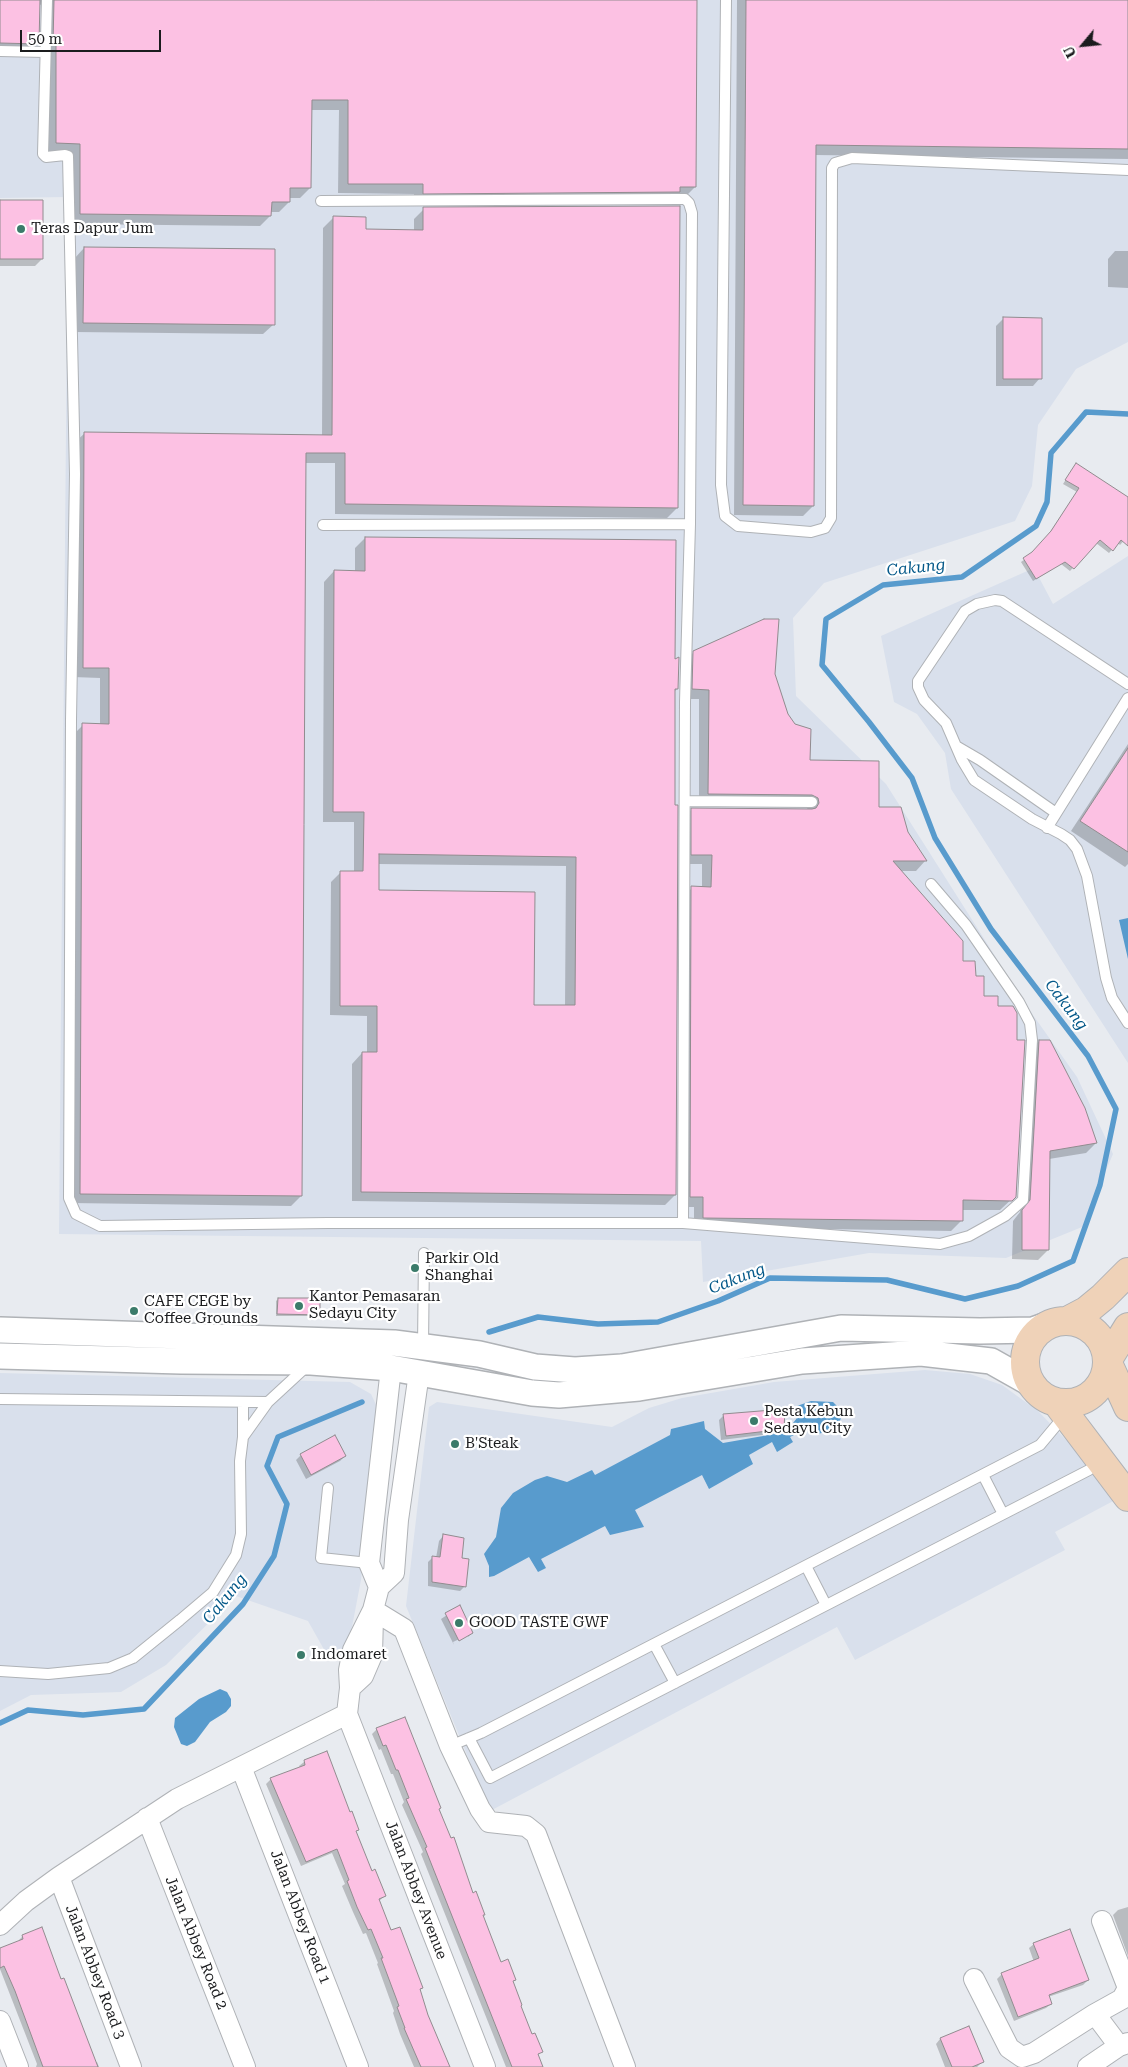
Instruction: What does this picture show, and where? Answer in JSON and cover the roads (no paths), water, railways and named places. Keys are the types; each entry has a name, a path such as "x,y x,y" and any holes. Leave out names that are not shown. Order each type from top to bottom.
{"main road":[{"path":"1128,1272 1103,1298 1086,1312 1038,1332 1031,1340 1027,1350 1026,1372 1030,1383 1037,1392 1062,1409 1128,1498"},
{"path":"1057,1323 1086,1326 1094,1332 1105,1349 1107,1361 1106,1374 1092,1394 1062,1409"},
{"path":"1107,1361 1128,1327"},
{"path":"1107,1361 1128,1406"}],"street":[{"path":"0,1330 394,1343 479,1354 535,1367 575,1370 622,1367 841,1328 1033,1330 1057,1323"},
{"path":"379,1587 369,1563 394,1343"},
{"path":"0,1925 59,1877 177,1799 346,1714 350,1688 349,1670 353,1650 373,1610 379,1587 394,1573 398,1520 423,1347"},
{"path":"0,1356 181,1361 311,1362 391,1368 532,1393 559,1395 639,1388 802,1361 921,1353 992,1361 1030,1383"},
{"path":"373,1610 404,1629 450,1746 480,1810 489,1822 526,1826 536,1834 626,2067"},
{"name":"Jalan Abbey Avenue","path":"346,1714 485,2067"},
{"name":"Jalan Abbey Road 1","path":"241,1767 358,2067"},
{"name":"Jalan Abbey Road 2","path":"146,1818 245,2067"},
{"name":"Jalan Abbey Road 3","path":"59,1877 131,2067"},
{"path":"974,1979 1009,2048 1022,2057 1034,2053 1122,1999 1128,1988 1102,1921"},
{"path":"1088,2067 1123,2044 1095,2014"},
{"path":"0,2021 18,2067"}],"lane":[{"path":"47,0 43,154 46,157 65,154 68,156 75,474 70,720 70,1198 76,1214 100,1226 318,1223 683,1223 940,1244 969,1236 1005,1216 1023,1200 1032,1040 1030,1023 1008,984 992,965 966,925 931,884"},
{"path":"726,0 721,485 725,516 738,526 810,532 825,528 831,518 832,168 835,163 852,158 1128,170"},
{"path":"0,51 45,52"},
{"path":"321,201 685,199 689,203 692,213 690,524 684,801 683,1223"},
{"path":"323,525 690,524"},
{"path":"1128,684 1002,601 977,604 966,611 918,682 919,693 946,723 974,780 1070,840 1077,848 1082,860 1106,978 1112,998 1128,1023"},
{"path":"1048,828 1128,698"},
{"path":"956,746 980,760 1056,813"},
{"path":"684,801 812,802"},
{"path":"423,1347 424,1254"},
{"path":"243,1437 268,1402 311,1362"},
{"path":"0,1399 268,1402"},
{"path":"0,1671 48,1674 109,1668 133,1658 213,1592 236,1555 242,1534 240,1461 243,1437 243,1402"},
{"path":"450,1746 654,1644 1040,1446 1062,1409"},
{"path":"469,1738 490,1778 1089,1470"},
{"path":"983,1475 1003,1514"},
{"path":"328,1488 321,1558 369,1563"},
{"path":"806,1566 826,1605"},
{"path":"654,1644 675,1683"}],"water":[{"path":"1128,918 1128,959 1119,920"},
{"path":"811,1401 833,1402 840,1409 842,1416 838,1425 832,1430 818,1434 813,1425 790,1437 793,1442 777,1452 772,1442 749,1455 753,1464 709,1489 702,1475 635,1510 644,1527 610,1535 605,1526 541,1559 546,1568 538,1572 529,1557 489,1577 489,1566 484,1554 496,1537 501,1508 513,1493 535,1480 547,1476 567,1482 592,1470 595,1475 670,1435 671,1429 704,1421 705,1429 723,1443 786,1432 797,1418 797,1406"},
{"path":"220,1689 227,1692 231,1699 231,1706 226,1712 210,1722 195,1742 187,1746 181,1744 174,1727 175,1718 199,1699"}],"waterway":[{"name":"Cakung","path":"489,1332 538,1317 598,1324 658,1322 718,1301 770,1278 887,1280 965,1299 1018,1286 1073,1261 1100,1185 1116,1109 1088,1056 991,929 935,838 912,778 822,665 826,619 883,585 962,577 1036,526 1047,502 1051,453 1086,412 1128,414"},
{"name":"Cakung","path":"0,1723 28,1710 83,1715 144,1709 243,1604 274,1556 287,1504 267,1466 278,1437 362,1402"}],"place":[{"name":"Teras Dapur Jum","path":"21,229"},
{"name":"Parkir Old Shanghai","path":"415,1268"},
{"name":"Kantor Pemasaran Sedayu City","path":"299,1306"},
{"name":"CAFE CEGE by Coffee Grounds","path":"134,1311"},
{"name":"Pesta Kebun Sedayu City","path":"754,1421"},
{"name":"B'Steak","path":"455,1444"},
{"name":"GOOD TASTE GWF","path":"459,1623"},
{"name":"Indomaret","path":"301,1655"}]}
